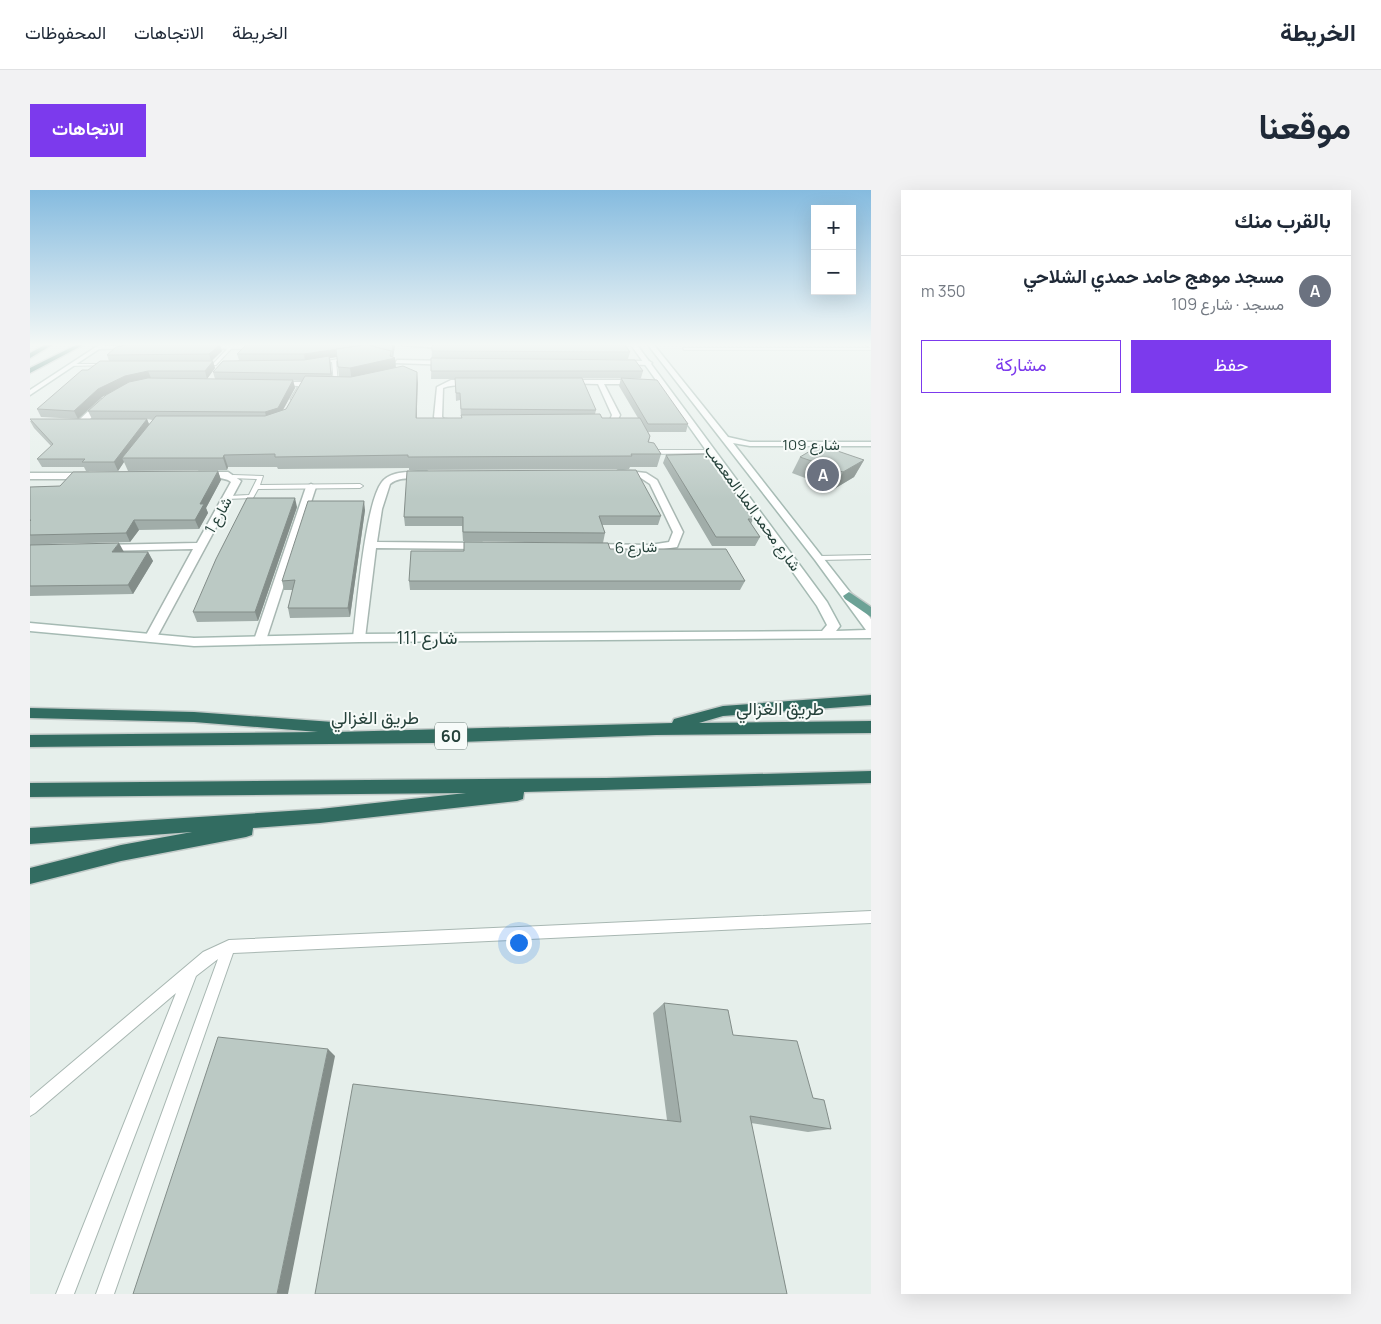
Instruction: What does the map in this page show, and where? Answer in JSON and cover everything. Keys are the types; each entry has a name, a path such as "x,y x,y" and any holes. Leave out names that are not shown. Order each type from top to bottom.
{"highway":[{"path":"656,729 723,711 871,700"},
{"path":"30,713 194,717 432,736"},
{"name":"طريق الغزالي","path":"30,741 432,736 656,729 871,727"},
{"path":"30,790 606,785 871,777"},
{"path":"30,836 320,816 606,785"},
{"path":"30,876 121,853 320,816"}],"main road":[{"path":"848,596 871,613"}],"street":[{"path":"91,423 77,423 108,397"},
{"path":"288,410 297,397"},
{"path":"439,397 438,417 442,421 466,423"},
{"path":"588,423 613,422 616,414 607,397"},
{"name":"شارع محمد الملا المعصب","path":"673,397 832,619 834,626 826,634"},
{"name":"شارع محمد الملا المعصب","path":"692,397 819,558 871,629 869,634 862,635 826,634"},
{"name":"شارع 109","path":"725,439 750,444 871,444"},
{"name":"شارع 109","path":"734,450 750,444"},
{"name":"شارع 6","path":"580,547 650,548 673,544 678,532 654,482 643,475 613,473"},
{"path":"359,638 380,496 385,484 393,478 404,475 435,474"},
{"path":"30,476 99,476"},
{"name":"شارع 1","path":"150,637 236,481 233,477 188,476"},
{"path":"260,640 311,487"},
{"path":"372,545 491,546"},
{"name":"شارع 1","path":"87,548 200,546"},
{"path":"789,558 819,558"},
{"name":"شارع 111","path":"30,627 194,642 359,638 826,634"}],"lane":[{"path":"648,452 713,452"},
{"path":"228,498 251,497 261,477 233,477"},
{"path":"256,487 360,486"},
{"path":"819,558 871,557"},
{"path":"30,1108 208,957 229,946 871,917"},
{"path":"105,1294 229,946"},
{"path":"65,1294 192,971"}],"building":[{"path":"51,397 90,397 74,411 37,409"},
{"path":"104,397 284,397 278,408 265,412 88,411"},
{"path":"293,397 416,397 416,418 462,418 461,415 600,414 602,418 640,418 650,436 648,442 654,443 661,454 631,454 632,456 408,457 408,455 275,457 275,454 224,455 223,458 122,458 156,416 265,416 286,409"},
{"path":"460,397 590,397 596,410 461,409"},
{"path":"632,397 669,397 688,424 648,424"},
{"path":"30,419 147,419 114,462 82,462 85,459 37,459 53,444"},
{"path":"820,445 864,460 843,472 800,457"},
{"path":"707,454 753,519 748,519 760,537 716,537 666,455"},
{"path":"636,470 661,516 599,516 605,533 463,532 463,517 404,517 407,471"},
{"path":"218,471 200,504 204,504 195,520 134,520 126,533 30,535 30,487 60,486 73,472"},
{"path":"247,498 295,498 255,612 193,612 216,559"},
{"path":"308,501 364,501 348,608 288,608 295,580 282,581"},
{"path":"464,542 608,543 610,549 726,549 745,581 409,581 411,551 464,551"},
{"path":"119,543 112,552 148,552 128,585 30,586 30,545"},
{"path":"664,1003 728,1010 733,1035 797,1041 813,1098 824,1100 831,1129 750,1116 787,1294 315,1294 353,1084 681,1122"},
{"path":"218,1037 328,1049 277,1294 133,1294"}],"place":[{"name":"مسجد موهج حامد حمدي الشلاحي","path":"823,475"}]}
